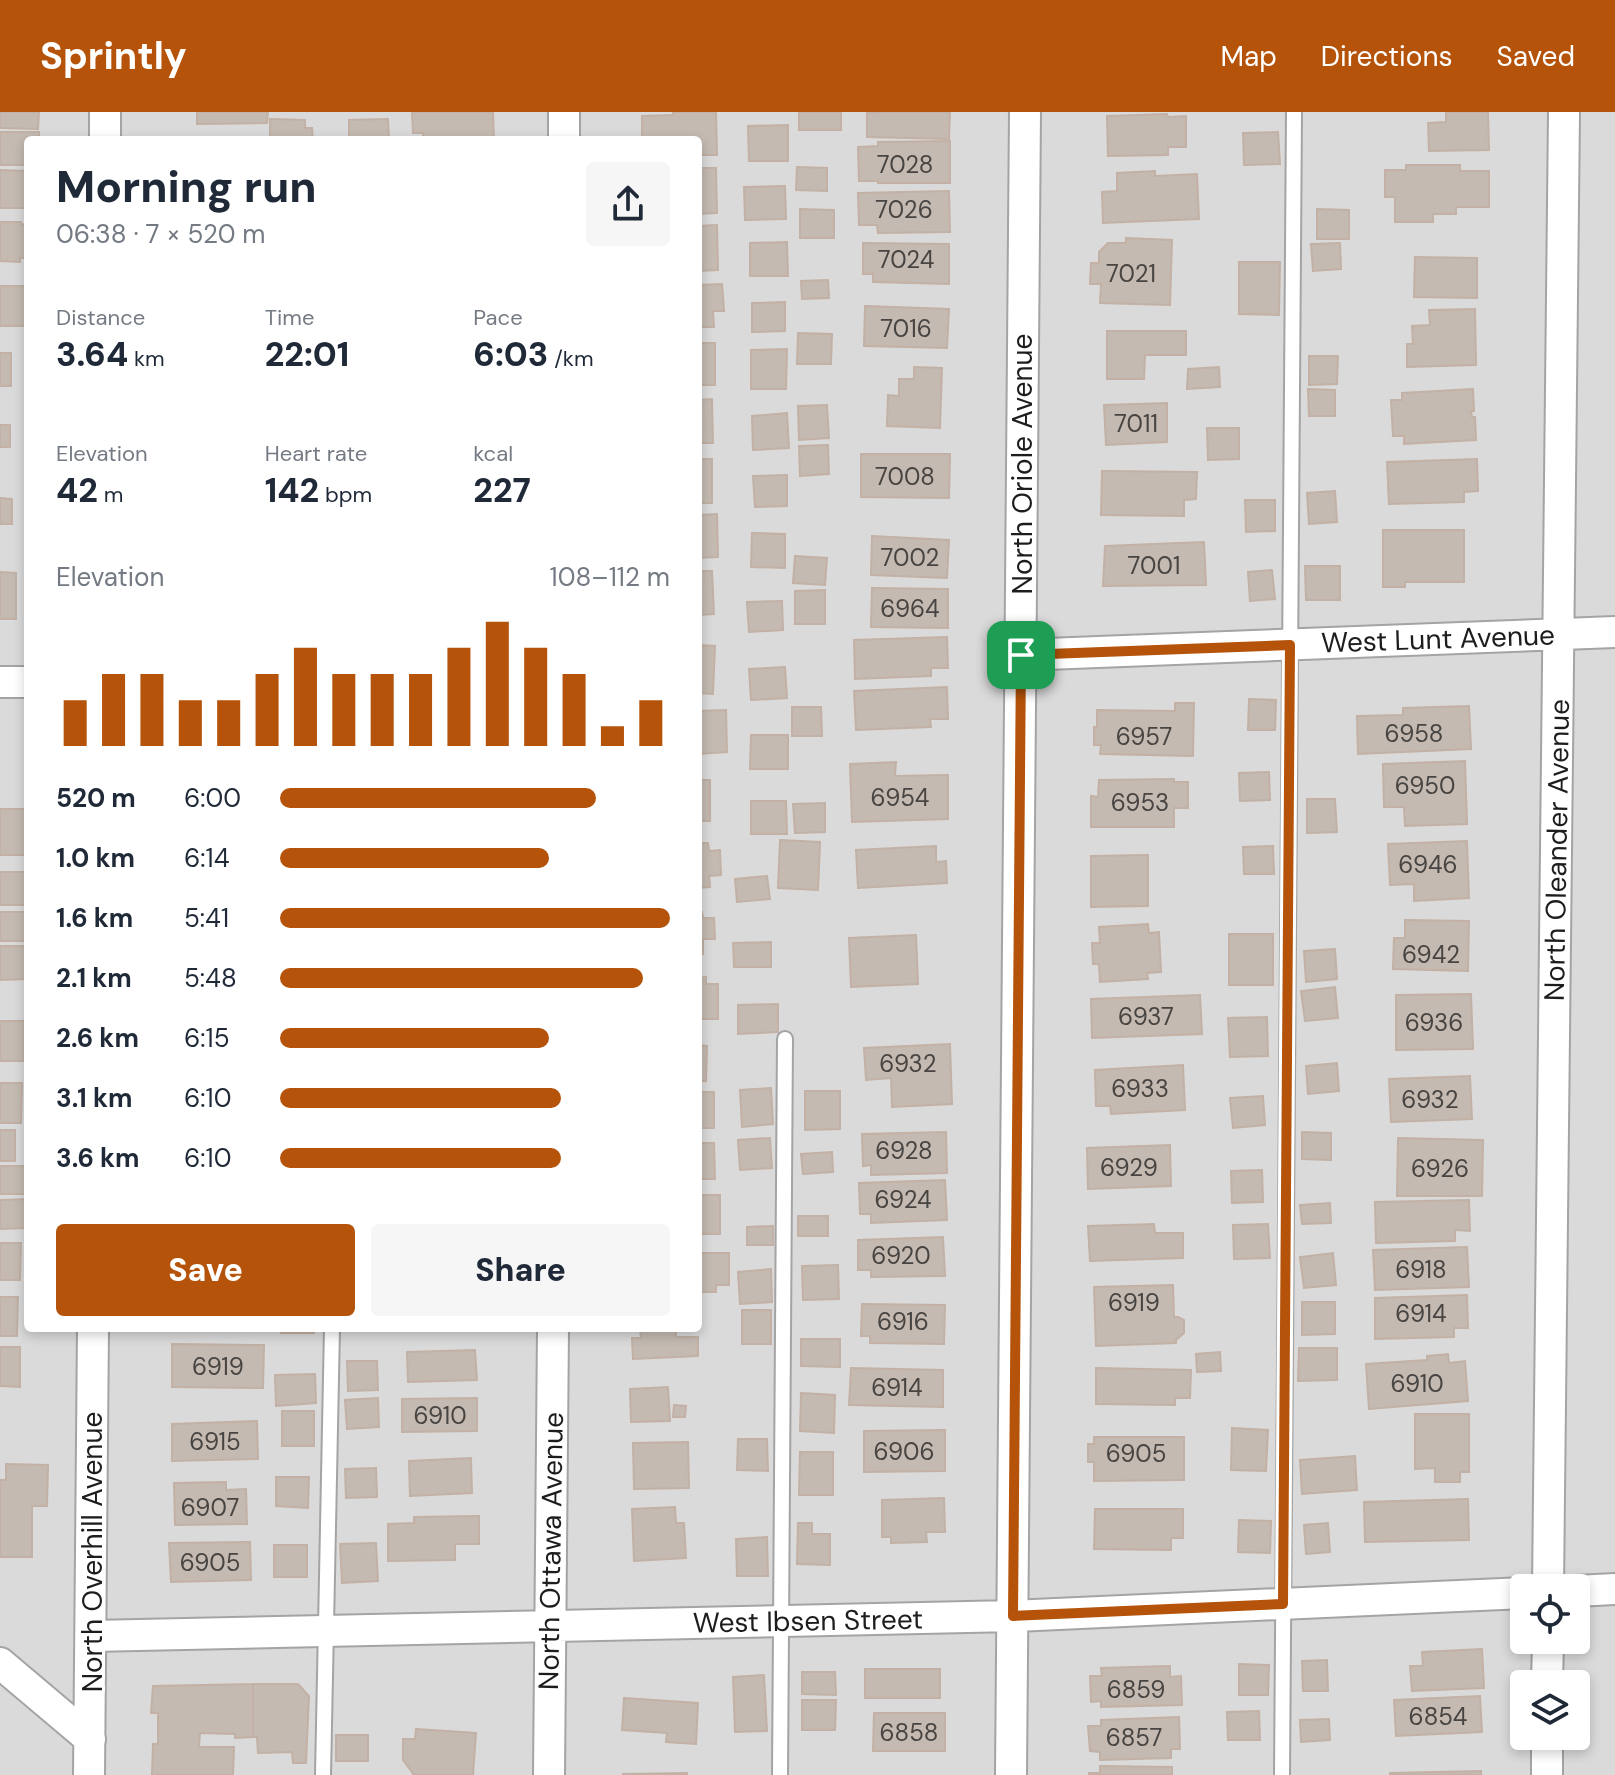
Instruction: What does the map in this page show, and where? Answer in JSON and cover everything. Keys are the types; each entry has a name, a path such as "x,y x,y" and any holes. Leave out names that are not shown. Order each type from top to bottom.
{"street":[{"path":"105,112 105,136"},
{"path":"564,112 564,136"},
{"name":"North Oriole Avenue","path":"1011,1775 1025,112"},
{"name":"North Oleander Avenue","path":"1548,1574 1564,112"},
{"name":"West Lunt Avenue","path":"1021,655 1615,632"},
{"path":"0,682 24,682"},
{"name":"North Overhill Avenue","path":"89,1775 93,1332"},
{"name":"North Ottawa Avenue","path":"549,1775 553,1332"},
{"path":"1590,1590 1615,1589"},
{"name":"West Ibsen Street","path":"91,1636 1013,1616 1510,1594"},
{"path":"0,1663 90,1739"},
{"path":"1547,1750 1547,1775"}],"lane":[{"path":"1282,1775 1294,112"},
{"path":"780,1775 785,1039"},
{"path":"323,1775 332,1332"}],"shaded area":[{"path":"0,112 1615,112 1615,1775 0,1775"}],"building":[{"path":"0,112 39,112 38,129 0,128"},
{"path":"197,112 268,112 267,123 197,124"},
{"path":"412,112 493,112 494,136 423,136 423,133 413,133"},
{"path":"673,112 716,112 717,155 702,155 702,136 642,136 642,116 673,115"},
{"path":"799,112 841,112 841,130 799,130"},
{"path":"950,112 949,139 867,137 867,113"},
{"path":"1446,112 1488,112 1489,150 1429,151 1428,123 1446,122"},
{"path":"1167,114 1168,117 1186,116 1186,147 1168,147 1168,155 1108,156 1107,116"},
{"path":"270,119 305,120 305,128 312,128 313,136 270,136"},
{"path":"388,119 389,136 349,136 349,120"},
{"path":"788,125 788,161 749,161 748,126"},
{"path":"0,132 39,132 39,136 24,136 24,165 0,165"},
{"path":"1278,132 1280,164 1244,165 1243,133"},
{"path":"950,141 950,183 859,181 858,147 878,146 878,142"},
{"path":"1406,165 1460,165 1460,171 1489,171 1489,207 1456,207 1456,214 1433,214 1433,222 1395,222 1395,197 1385,197 1385,170 1406,170"},
{"path":"797,167 827,168 827,191 796,190"},
{"path":"702,168 716,168 717,213 702,214"},
{"path":"0,170 24,171 24,208 0,208"},
{"path":"1155,171 1155,176 1197,174 1199,219 1103,223 1102,192 1117,191 1117,173"},
{"path":"785,186 786,219 745,220 744,187"},
{"path":"949,191 950,232 878,233 877,225 859,225 858,193"},
{"path":"800,209 834,210 834,238 800,238"},
{"path":"1317,209 1349,210 1349,239 1317,239"},
{"path":"0,222 21,222 24,224 24,258 20,258 20,262 0,261"},
{"path":"717,225 718,270 702,271 702,226"},
{"path":"1126,238 1172,240 1170,305 1100,303 1101,284 1090,284 1091,263 1099,263 1099,252 1108,243 1126,243"},
{"path":"787,242 788,276 750,276 750,243"},
{"path":"863,243 949,244 949,284 873,282 873,274 863,274"},
{"path":"1340,243 1341,269 1313,271 1311,244"},
{"path":"1415,257 1477,258 1477,298 1414,297"},
{"path":"1239,262 1280,262 1279,315 1239,314"},
{"path":"828,280 829,298 802,299 801,281"},
{"path":"722,284 724,311 713,311 714,327 702,327 702,285"},
{"path":"0,286 24,286 24,326 0,326"},
{"path":"785,302 785,331 752,332 752,303"},
{"path":"865,306 949,309 947,348 864,346"},
{"path":"1475,309 1476,365 1407,367 1407,344 1413,344 1412,326 1430,325 1429,310"},
{"path":"1107,331 1186,331 1186,355 1145,355 1144,379 1107,379"},
{"path":"798,333 832,334 831,364 797,364"},
{"path":"702,343 715,343 715,385 702,385"},
{"path":"787,349 786,389 751,389 751,350"},
{"path":"0,353 11,353 11,386 0,386"},
{"path":"1309,356 1338,356 1337,384 1309,385"},
{"path":"914,367 942,368 940,428 887,426 888,395 899,396 899,379 914,379"},
{"path":"1219,367 1220,387 1187,389 1188,369"},
{"path":"1308,389 1335,390 1335,416 1309,416"},
{"path":"1473,389 1474,411 1471,411 1472,417 1475,417 1476,440 1404,444 1404,436 1393,436 1391,400 1402,400 1402,393"},
{"path":"712,399 713,443 702,443 702,400"},
{"path":"1167,403 1167,442 1106,445 1104,405"},
{"path":"827,405 829,438 799,440 798,406"},
{"path":"787,413 789,448 753,450 752,416"},
{"path":"0,425 10,425 10,447 0,447"},
{"path":"1207,428 1239,428 1239,459 1208,460"},
{"path":"828,445 829,474 800,476 799,446"},
{"path":"861,454 950,454 949,498 861,497"},
{"path":"702,459 712,459 712,503 702,503"},
{"path":"1477,459 1478,491 1464,492 1464,502 1389,504 1387,462"},
{"path":"1102,471 1197,472 1196,499 1184,500 1184,516 1101,515"},
{"path":"787,475 787,506 755,507 753,476"},
{"path":"1335,491 1337,522 1309,524 1307,493"},
{"path":"0,498 12,499 12,524 0,524"},
{"path":"1245,500 1275,500 1275,531 1246,532"},
{"path":"717,514 718,557 702,558 702,515"},
{"path":"1383,530 1464,530 1464,582 1405,582 1405,587 1383,587"},
{"path":"752,533 785,534 785,568 751,567"},
{"path":"872,536 949,540 947,578 871,575"},
{"path":"1204,542 1206,585 1103,586 1105,546"},
{"path":"795,556 827,558 825,585 793,583"},
{"path":"1305,566 1340,566 1340,600 1306,600"},
{"path":"1272,570 1275,599 1250,601 1248,572"},
{"path":"702,571 712,571 714,614 702,615"},
{"path":"0,572 16,573 16,619 0,619"},
{"path":"872,588 948,589 948,628 871,627"},
{"path":"825,590 825,624 795,624 795,591"},
{"path":"782,601 783,630 749,632 747,602"},
{"path":"947,637 948,668 931,668 931,676 855,679 854,640"},
{"path":"702,645 715,646 713,694 702,693"},
{"path":"785,667 787,698 751,700 749,669"},
{"path":"947,687 948,719 930,719 931,727 856,730 854,691"},
{"path":"1249,699 1276,700 1275,730 1248,730"},
{"path":"1175,703 1194,703 1193,756 1100,754 1101,745 1094,745 1097,710 1175,711"},
{"path":"1469,706 1471,749 1358,754 1357,716 1403,715 1403,708"},
{"path":"792,707 821,707 822,736 792,736"},
{"path":"726,710 727,752 702,754 702,711"},
{"path":"751,735 788,735 788,769 750,769"},
{"path":"1465,761 1467,824 1405,826 1404,807 1384,807 1383,764"},
{"path":"896,762 895,776 948,775 948,819 852,822 850,764"},
{"path":"1269,772 1270,800 1240,801 1239,773"},
{"path":"1174,779 1174,782 1188,782 1188,808 1174,808 1174,827 1091,827 1091,796 1098,797 1099,780"},
{"path":"702,780 710,780 710,821 702,821"},
{"path":"1307,799 1335,799 1337,832 1307,833"},
{"path":"751,801 786,801 787,834 751,834"},
{"path":"825,803 825,832 795,833 793,804"},
{"path":"0,809 24,809 24,855 0,855"},
{"path":"780,840 820,842 818,890 778,888"},
{"path":"1467,841 1469,898 1414,901 1414,884 1390,885 1388,844"},
{"path":"702,843 708,843 709,851 720,850 721,875 709,876 710,887 702,888"},
{"path":"936,846 936,862 946,861 947,883 858,888 856,850"},
{"path":"1273,846 1274,874 1244,874 1243,847"},
{"path":"1148,855 1148,906 1091,907 1091,856"},
{"path":"0,872 24,872 24,905 0,905"},
{"path":"767,876 770,899 737,902 735,879"},
{"path":"0,912 24,912 24,941 0,941"},
{"path":"702,912 703,918 714,918 715,939 703,939 703,954"},
{"path":"1405,920 1469,921 1468,971 1393,969 1394,938 1405,938"},
{"path":"1148,924 1149,933 1159,932 1161,972 1147,973 1148,979 1100,982 1099,964 1093,964 1092,943 1100,943 1099,927"},
{"path":"1229,934 1273,934 1273,985 1229,985"},
{"path":"916,935 918,984 851,987 849,938"},
{"path":"771,942 771,967 734,967 733,943"},
{"path":"0,946 24,946 24,979 0,980"},
{"path":"1335,949 1337,979 1306,982 1304,951"},
{"path":"706,977 706,984 718,984 718,1019 702,1019 702,978"},
{"path":"1335,987 1338,1018 1305,1021 1301,991"},
{"path":"1471,994 1473,1049 1396,1050 1396,995"},
{"path":"1200,995 1202,1034 1092,1038 1091,999"},
{"path":"778,1004 778,1032 738,1034 738,1005"},
{"path":"1267,1017 1268,1056 1230,1057 1228,1018"},
{"path":"0,1021 24,1021 24,1061 0,1061"},
{"path":"950,1044 952,1104 892,1107 891,1078 866,1080 864,1048"},
{"path":"702,1045 707,1046 706,1081 702,1081"},
{"path":"1337,1063 1339,1091 1308,1094 1306,1066"},
{"path":"1183,1065 1185,1110 1111,1114 1110,1106 1096,1106 1095,1070"},
{"path":"1470,1076 1472,1119 1391,1122 1389,1079"},
{"path":"0,1083 22,1083 21,1123 0,1123"},
{"path":"771,1088 773,1124 742,1127 740,1090"},
{"path":"805,1091 840,1091 840,1129 805,1130"},
{"path":"702,1092 714,1092 714,1128 702,1128"},
{"path":"1263,1096 1265,1125 1233,1128 1230,1098"},
{"path":"0,1130 15,1130 15,1161 0,1161"},
{"path":"946,1132 947,1173 871,1175 871,1165 863,1166 862,1134"},
{"path":"1302,1132 1331,1133 1331,1160 1302,1159"},
{"path":"770,1138 772,1168 740,1170 738,1140"},
{"path":"1398,1138 1483,1140 1482,1196 1397,1196"},
{"path":"702,1143 714,1143 715,1179 702,1179"},
{"path":"1170,1145 1171,1186 1088,1189 1087,1148"},
{"path":"832,1152 833,1172 803,1174 801,1154"},
{"path":"0,1166 24,1166 24,1194 0,1194"},
{"path":"1262,1170 1263,1202 1232,1203 1231,1171"},
{"path":"945,1180 947,1220 871,1223 871,1214 860,1214 859,1183"},
{"path":"702,1195 720,1195 720,1234 702,1234"},
{"path":"24,1199 24,1228 0,1229 0,1200"},
{"path":"1469,1200 1470,1231 1455,1230 1455,1241 1376,1243 1375,1202"},
{"path":"1330,1203 1331,1223 1302,1224 1300,1205"},
{"path":"798,1216 828,1216 828,1236 798,1236"},
{"path":"1154,1224 1155,1233 1183,1233 1183,1258 1090,1261 1088,1226"},
{"path":"1268,1224 1270,1258 1234,1259 1233,1225"},
{"path":"773,1226 773,1245 747,1245 747,1227"},
{"path":"943,1237 945,1276 871,1277 871,1270 858,1270 858,1240"},
{"path":"0,1243 21,1243 20,1280 0,1280"},
{"path":"1467,1247 1469,1287 1375,1290 1373,1250"},
{"path":"702,1253 729,1253 729,1285 716,1285 716,1292 702,1292"},
{"path":"1333,1253 1336,1285 1304,1288 1300,1257"},
{"path":"838,1265 839,1299 803,1300 802,1266"},
{"path":"771,1269 772,1302 740,1304 738,1272"},
{"path":"1173,1285 1174,1317 1184,1320 1184,1333 1176,1343 1096,1346 1094,1287"},
{"path":"1467,1295 1468,1328 1454,1328 1454,1337 1375,1339 1375,1298"},
{"path":"0,1297 18,1297 17,1336 0,1336"},
{"path":"1302,1302 1335,1302 1335,1334 1302,1335"},
{"path":"862,1304 945,1305 944,1344 870,1343 870,1336 861,1336"},
{"path":"742,1310 771,1310 771,1344 742,1344"},
{"path":"640,1332 676,1332 676,1337 698,1337 698,1356 633,1359 632,1338 641,1338"},
{"path":"801,1339 840,1339 840,1367 801,1366"},
{"path":"172,1344 264,1345 263,1388 172,1387"},
{"path":"0,1347 20,1347 20,1387 0,1386"},
{"path":"1299,1348 1337,1348 1337,1380 1298,1381"},
{"path":"475,1350 477,1380 408,1382 407,1352"},
{"path":"1220,1352 1221,1371 1197,1372 1196,1354"},
{"path":"1448,1354 1449,1363 1465,1361 1468,1401 1369,1409 1366,1364 1427,1360 1427,1356"},
{"path":"347,1361 377,1361 378,1390 348,1391"},
{"path":"851,1368 943,1370 943,1407 849,1405"},
{"path":"1096,1368 1191,1370 1190,1398 1175,1398 1175,1405 1096,1404"},
{"path":"315,1374 316,1403 276,1406 275,1375"},
{"path":"668,1387 670,1421 631,1422 630,1389"},
{"path":"801,1393 835,1395 834,1433 800,1431"},
{"path":"378,1398 379,1427 347,1429 345,1400"},
{"path":"477,1398 477,1431 402,1432 402,1399"},
{"path":"674,1405 686,1406 685,1417 673,1417"},
{"path":"282,1411 314,1411 314,1446 282,1446"},
{"path":"1415,1414 1469,1414 1469,1472 1460,1472 1460,1482 1435,1482 1435,1468 1415,1469"},
{"path":"257,1421 258,1459 172,1461 172,1424"},
{"path":"1232,1428 1268,1430 1266,1471 1231,1470"},
{"path":"945,1430 945,1471 864,1472 864,1431"},
{"path":"1094,1437 1184,1437 1184,1480 1094,1481 1094,1462 1088,1462 1088,1444 1094,1444"},
{"path":"738,1439 767,1439 768,1471 737,1470"},
{"path":"688,1442 689,1488 634,1489 633,1443"},
{"path":"800,1452 833,1452 833,1495 799,1495"},
{"path":"1355,1456 1357,1490 1302,1494 1300,1460"},
{"path":"471,1458 472,1493 410,1496 409,1461"},
{"path":"6,1464 48,1465 47,1506 32,1506 32,1557 0,1557 0,1480 6,1480"},
{"path":"376,1468 377,1497 346,1498 345,1469"},
{"path":"276,1477 309,1477 308,1508 276,1506"},
{"path":"226,1482 226,1490 246,1489 247,1524 175,1525 174,1483"},
{"path":"944,1498 945,1532 926,1532 927,1542 891,1543 891,1537 882,1537 882,1500"},
{"path":"1468,1499 1469,1540 1365,1542 1364,1502"},
{"path":"675,1507 676,1523 684,1523 686,1558 634,1561 632,1509"},
{"path":"1095,1509 1183,1509 1183,1538 1171,1538 1171,1550 1094,1549"},
{"path":"479,1516 479,1544 455,1544 455,1560 388,1561 388,1524 414,1523 414,1517"},
{"path":"1239,1520 1271,1521 1270,1553 1238,1552"},
{"path":"798,1523 812,1523 812,1534 830,1534 830,1565 797,1564"},
{"path":"1328,1523 1330,1552 1306,1554 1304,1525"},
{"path":"767,1537 768,1576 737,1576 736,1539"},
{"path":"250,1542 251,1580 171,1582 169,1543"},
{"path":"376,1543 378,1581 342,1583 340,1544"},
{"path":"274,1545 307,1545 307,1577 274,1577"},
{"path":"1482,1649 1484,1688 1412,1691 1410,1666 1423,1666 1422,1652"},
{"path":"1327,1660 1328,1691 1303,1691 1302,1661"},
{"path":"1239,1664 1269,1665 1268,1695 1239,1695"},
{"path":"1170,1666 1170,1677 1181,1676 1182,1705 1101,1707 1101,1701 1091,1702 1090,1676 1102,1676 1101,1668"},
{"path":"865,1669 940,1669 940,1698 865,1698"},
{"path":"802,1672 835,1672 836,1695 802,1694"},
{"path":"764,1675 767,1731 735,1732 733,1677"},
{"path":"253,1684 253,1737 200,1733 199,1747 234,1747 233,1775 152,1775 153,1744 158,1744 158,1713 151,1713 153,1686"},
{"path":"253,1684 298,1684 309,1696 306,1763 293,1763 292,1752 258,1753 257,1737 253,1737"},
{"path":"1480,1696 1482,1732 1396,1736 1394,1700"},
{"path":"624,1698 698,1703 696,1744 666,1742 667,1733 622,1730"},
{"path":"802,1700 836,1700 835,1730 802,1730"},
{"path":"1259,1711 1260,1740 1228,1740 1227,1712"},
{"path":"874,1713 945,1713 945,1751 873,1751"},
{"path":"1179,1717 1180,1749 1171,1749 1171,1758 1100,1760 1100,1752 1090,1751 1088,1726 1101,1726 1101,1720"},
{"path":"1329,1719 1330,1740 1301,1742 1300,1720"},
{"path":"416,1729 476,1733 473,1775 414,1775 403,1760 403,1739 415,1739"},
{"path":"336,1735 368,1735 368,1761 336,1761"},
{"path":"1100,1766 1172,1767 1172,1775 1089,1775 1100,1773"},
{"path":"1481,1771 1481,1775 1390,1775 1390,1773"},
{"path":"623,1774 687,1775 623,1775"}],"route":[{"path":"1290,645 1283,1604 1013,1616 1021,655 1290,645"}]}
